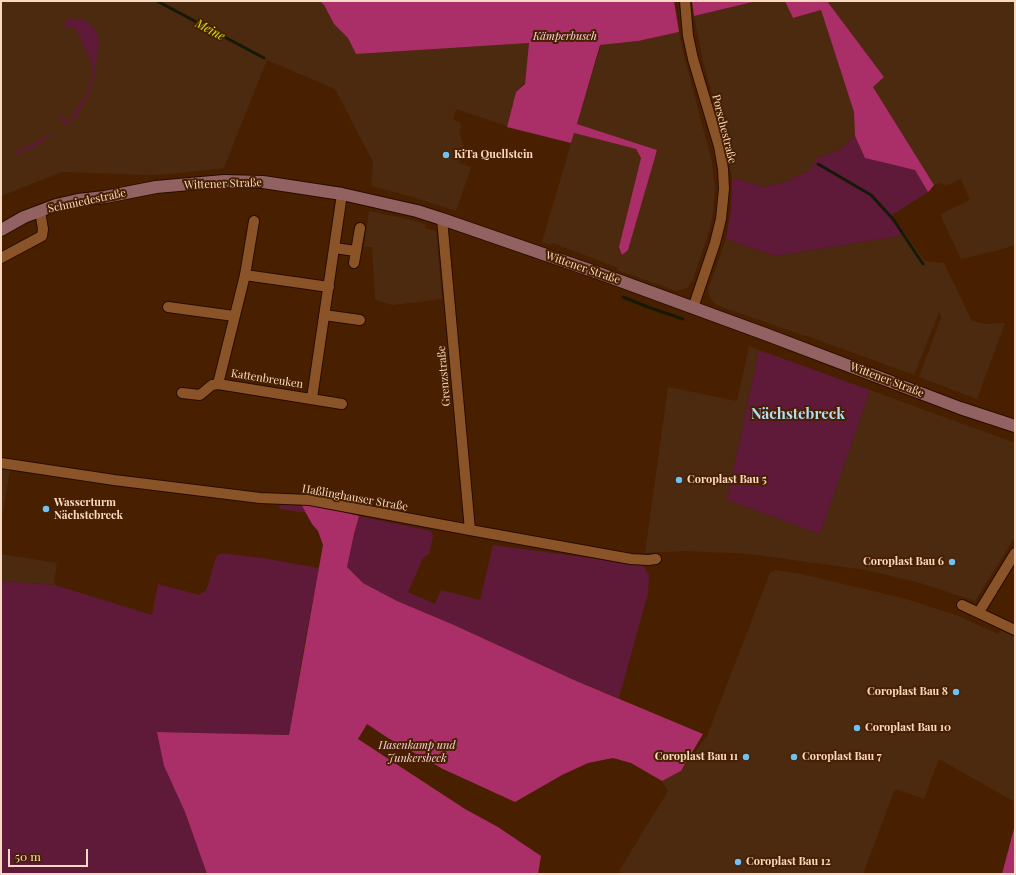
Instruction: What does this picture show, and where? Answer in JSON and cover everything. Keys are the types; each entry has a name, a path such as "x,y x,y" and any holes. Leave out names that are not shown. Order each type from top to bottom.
{"main road":[{"name":"Wittener Straße","path":"135,191 156,187 208,182 250,181 280,184 342,194 417,211 604,275 960,408 1015,426"},
{"name":"Schmiedestraße","path":"1,230 24,217 62,204 135,191"}],"street":[{"name":"Porschestraße","path":"685,1 687,25 693,59 719,146 723,169 724,189 721,219 715,243 693,308"},
{"name":"Kattenbreuken","path":"312,398 342,194"},
{"name":"Schmiedestraße","path":"1,258 42,236 43,230 40,211"},
{"name":"Grenzstraße","path":"442,219 470,530"},
{"name":"Kattenbreuken","path":"218,384 245,275 254,221"},
{"path":"354,263 360,228"},
{"path":"334,248 356,251"},
{"path":"245,275 329,287"},
{"path":"168,307 234,316"},
{"path":"324,315 360,320"},
{"name":"Kattenbreuken","path":"182,393 200,395 212,384 218,384 342,404"},
{"name":"Haßlinghauser Straße","path":"1,464 260,498 310,500 631,559 656,559"},
{"path":"979,612 1015,553"},
{"path":"962,605 1015,630"}],"shaded area":[{"path":"1,1 320,1 324,5 334,24 348,38 356,54 529,43 526,81 516,92 507,126 456,109 453,120 461,122 460,134 464,147 459,163 471,167 456,211 371,186 373,162 335,89 267,60 224,168 172,174 148,175 62,172 1,196"},
{"path":"757,1 786,1 793,18 821,10 854,112 855,136 839,150 817,158 810,170 785,182 765,187 732,179 728,153 703,61 694,16"},
{"path":"827,1 1015,1 1015,245 961,259 940,214 970,200 961,179 946,186 941,183 934,185 873,87 884,77"},
{"path":"72,18 74,20 86,21 92,26 97,33 99,45 91,89 76,117 66,125 59,116 62,115 67,122 72,117 88,91 93,69 90,59 74,26 67,29 64,24"},
{"path":"679,32 712,162 715,188 710,228 693,279 688,287 680,290 674,290 617,270 618,268 553,243 551,245 542,242 574,133 636,149 641,158 619,247 657,150 577,124 601,45 638,41"},
{"path":"51,134 39,144 16,155 14,153"},
{"path":"855,136 865,158 915,170 928,192 892,215 906,235 775,256 726,239 731,208 732,179 765,187 785,182 810,170 817,158 839,150"},
{"path":"369,211 426,224 425,228 436,231 442,299 393,305 375,300 372,247 364,247"},
{"path":"906,235 925,261 944,263 972,321 986,324 1005,323 977,399 919,377 941,318 940,310 914,375 719,306 714,303 709,295 708,290 726,239 775,256"},
{"path":"749,346 759,350 727,500 820,534 870,390 1015,443 1015,537 975,601 917,582 866,570 750,554 685,551 645,553 668,387 737,401"},
{"path":"759,350 870,390 820,534 727,500"},
{"path":"1,469 10,470 1,524"},
{"path":"284,502 301,504 307,513 280,509 279,506"},
{"path":"359,516 431,531 433,536 429,554 423,558 408,592 435,604 441,590 480,600 493,545 643,565 649,575 648,593 619,698 574,680 454,625 397,601 363,583 347,567"},
{"path":"221,553 262,558 319,568 289,735 158,732 164,766 185,812 207,874 1,874 1,581 55,585 152,615 158,584 199,595 207,588 216,557"},
{"path":"1,554 57,563 54,582 55,585 1,581"},
{"path":"776,570 802,574 906,599 959,616 998,634 1001,630 1015,637 1015,802 939,759 924,799 895,789 863,874 624,874 619,871 668,791 662,781 681,771 707,736 770,573"}],"green space":[{"name":"Kämperbusch","path":"320,1 674,1 679,32 638,41 600,45 577,124 657,150 628,250 622,255 619,247 641,158 636,149 574,133 571,143 507,127 516,92 525,84 529,43 356,54 348,38 334,24 324,5"},
{"path":"692,1 757,1 694,16"},
{"path":"785,1 827,1 884,77 873,87 934,185 928,192 915,170 865,158 855,136 854,112 821,10 793,18"},
{"name":"Hasenkamp und Junkersbeck","path":"301,504 318,505 359,516 347,567 363,583 397,601 454,625 574,680 703,734 681,771 662,781 631,763 613,758 588,763 562,775 515,802 443,769 388,738 367,724 358,739 465,809 498,827 541,856 538,874 207,874 185,812 164,766 157,732 289,735 323,545 318,531 312,524"},
{"path":"1015,825 1015,874 1002,874"}],"waterway":[{"name":"Meine","path":"157,1 264,58"},
{"path":"818,164 871,195 893,219 923,264"},
{"path":"623,297 683,319"}],"place":[{"name":"KiTa Quellstein","path":"446,155"},
{"name":"Coroplast Bau 5","path":"679,480"},
{"name":"Wasserturm Nächstebreck","path":"46,509"},
{"name":"Coroplast Bau 6","path":"952,562"},
{"name":"Coroplast Bau 8","path":"956,692"},
{"name":"Coroplast Bau 10","path":"857,728"},
{"name":"Coroplast Bau 11","path":"746,757"},
{"name":"Coroplast Bau 7","path":"794,757"},
{"name":"Coroplast Bau 12","path":"738,862"}],"district":[{"name":"Nächstebreck","path":"798,414"}]}
